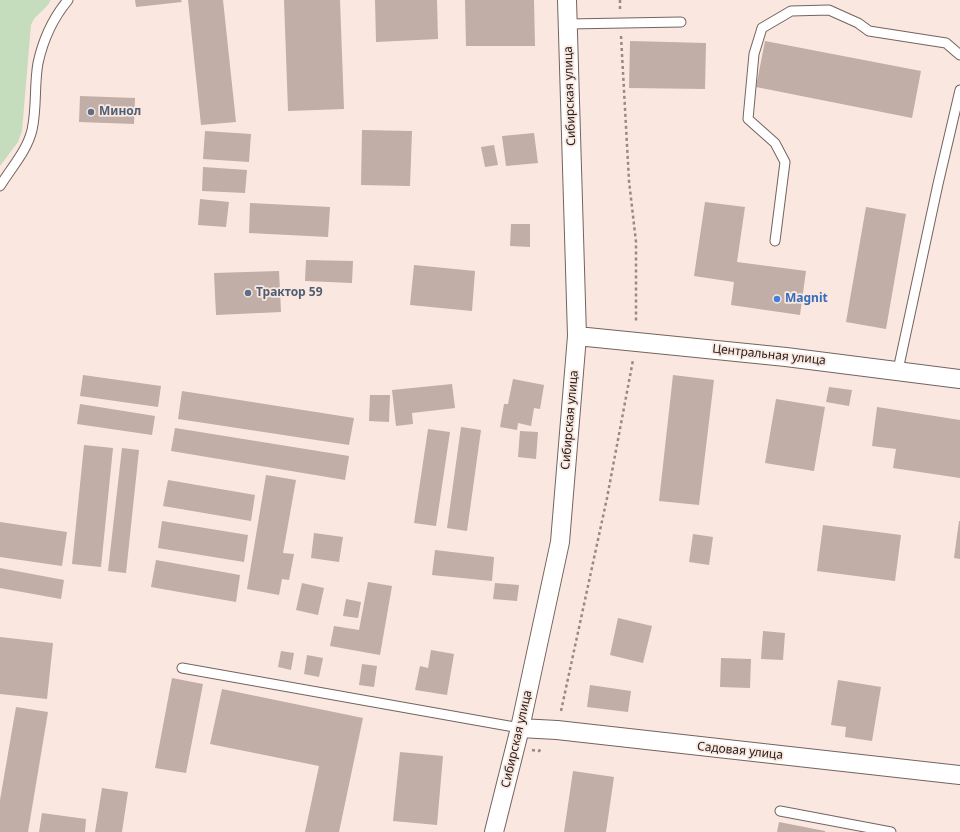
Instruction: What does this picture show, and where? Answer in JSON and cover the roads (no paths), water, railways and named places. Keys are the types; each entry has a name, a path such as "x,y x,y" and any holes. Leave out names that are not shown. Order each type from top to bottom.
{"street":[{"name":"Сибирская улица","path":"494,832 520,728 560,542 577,336 567,0"},
{"name":"Центральная улица","path":"577,336 786,357 960,379"},
{"name":"Садовая улица","path":"520,728 557,730 960,775"}],"lane":[{"path":"0,186 26,146 32,131 38,64 50,26 68,0"},
{"path":"775,241 785,162 775,143 748,119 754,54 762,28 791,11 829,10 858,23 869,31 946,43 960,55"},
{"path":"568,24 681,22"},
{"path":"898,370 960,90"},
{"path":"182,668 520,728"},
{"path":"780,811 890,832"}],"place":[{"name":"Минол","path":"91,112"},
{"name":"Трактор 59","path":"248,293"},
{"name":"Magnit","path":"777,299"}]}
